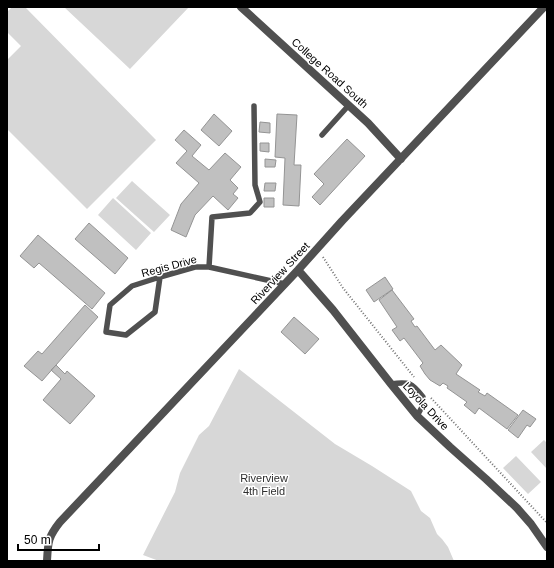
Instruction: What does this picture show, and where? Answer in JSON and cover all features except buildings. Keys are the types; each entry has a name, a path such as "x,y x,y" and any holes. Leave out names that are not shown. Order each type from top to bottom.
{"street":[{"name":"College Road South","path":"241,7 368,122 401,159"},
{"name":"Riverview Street","path":"47,561 49,539 53,530 79,500 285,284 544,7"},
{"name":"Loyola Drive","path":"298,270 334,310 417,416 517,508 531,524 547,547"}],"lane":[{"path":"322,135 349,105"},
{"path":"209,267 212,217 250,213 260,202 255,185 254,106"},
{"name":"Regis Drive","path":"160,277 155,312 126,335 106,332 110,304 132,286 160,277 195,267 209,267 285,284"},
{"path":"391,384 403,382 415,386 423,397 422,407 417,416"}],"green space":[{"path":"12,7 25,7 156,140 87,209 7,129 7,60 21,46 7,32 7,12"},
{"path":"64,7 189,7 130,69"},
{"path":"132,181 170,215 154,232 116,198"},
{"path":"113,198 151,233 136,250 98,215"},
{"name":"Riverview 4th Field","path":"239,369 335,444 411,491 421,511 430,518 437,534 448,547 454,561 159,561 143,555 175,492 180,473 199,435 209,426"},
{"path":"544,440 547,443 547,469 531,452"},
{"path":"516,456 541,482 528,494 503,468"}]}
